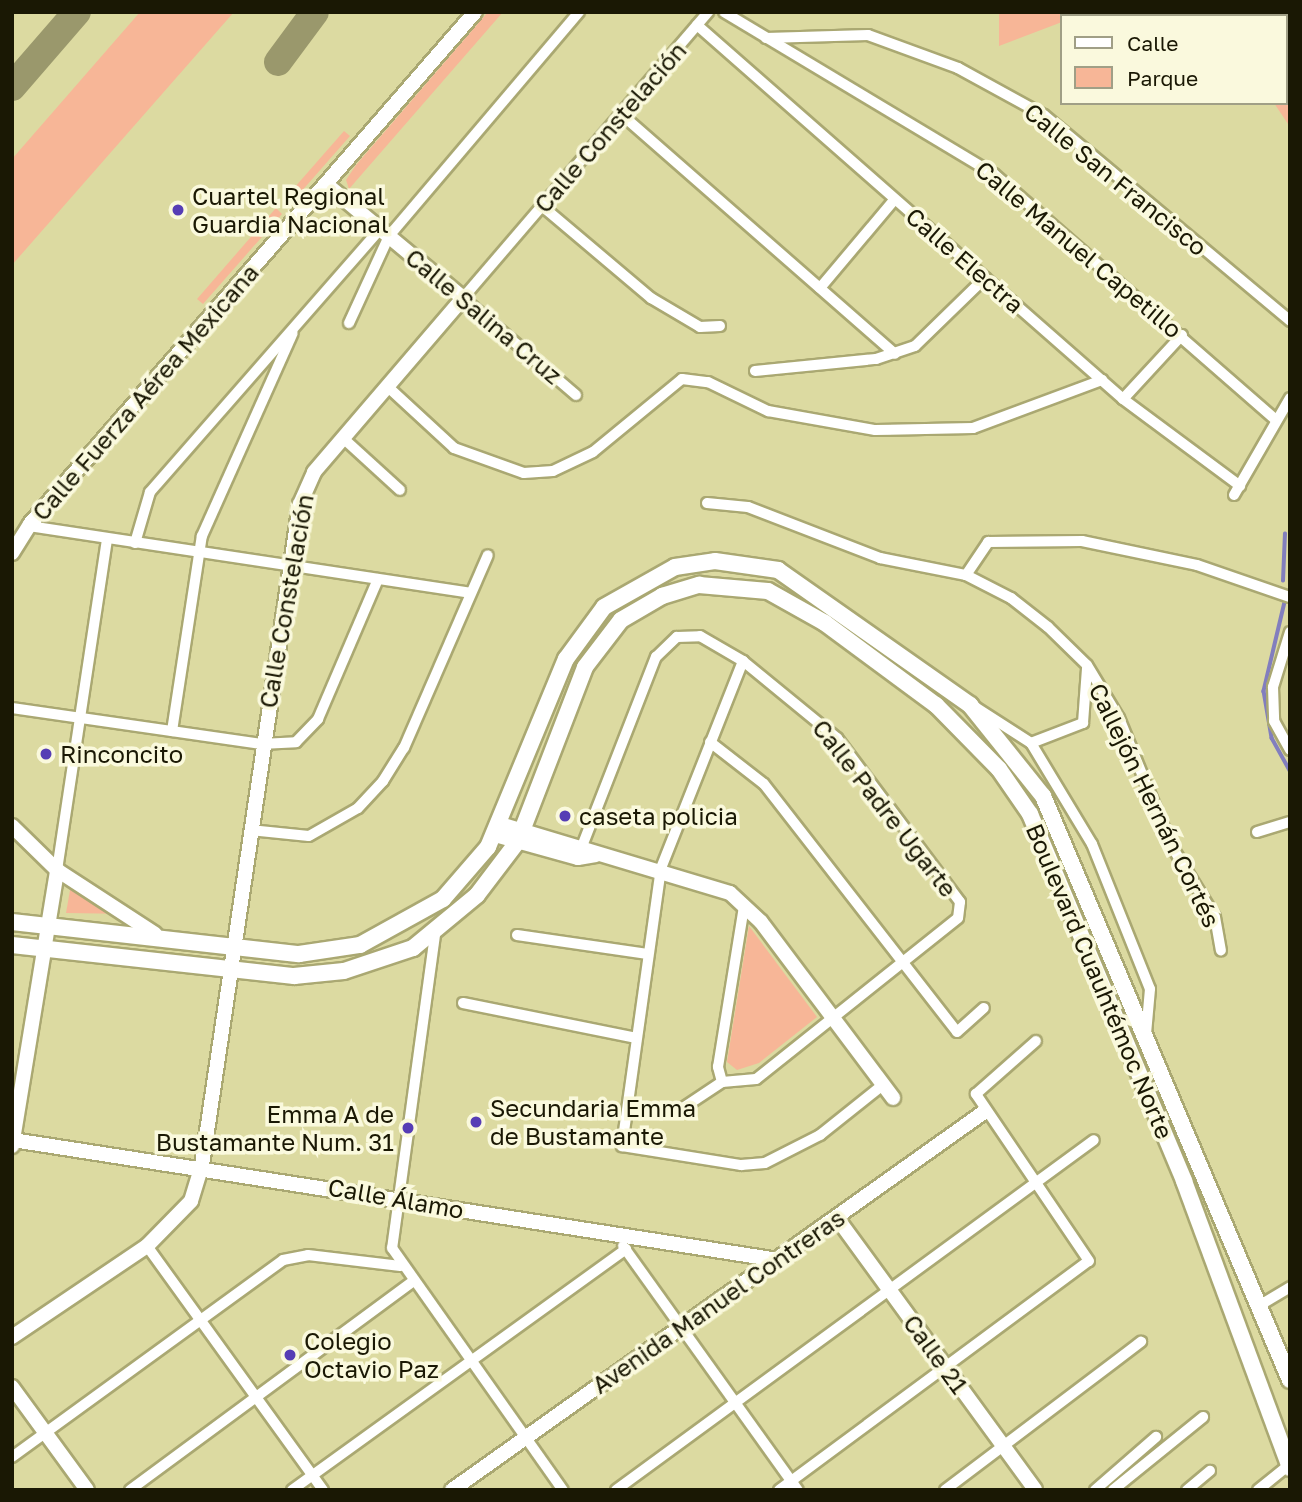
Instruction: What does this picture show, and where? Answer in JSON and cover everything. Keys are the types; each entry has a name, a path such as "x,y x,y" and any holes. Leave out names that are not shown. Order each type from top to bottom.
{"main road":[{"name":"Boulevard Cuauhtémoc Norte","path":"12,922 155,934 233,946 317,954 360,946 443,899 497,829 585,626 627,589 675,567 715,561 778,570 970,705 1043,796 1262,1304 1285,1359 1290,1380"},
{"name":"Boulevard Cuauhtémoc Norte","path":"12,945 294,976 344,971 435,935 521,836 585,667 621,620 662,596 715,584 768,591 825,623 936,705 999,768 1047,845 1202,1227 1289,1466"}],"street":[{"name":"Calle Fuerza Aérea Mexicana","path":"12,553 30,524 475,12"},
{"path":"135,543 150,492 579,12"},
{"name":"Calle Constelación","path":"12,1337 147,1246 191,1201 202,1166 261,744 305,486 708,12"},
{"name":"Calle Manuel Capetillo","path":"724,12 994,174 1276,419"},
{"name":"Calle Electra","path":"697,25 1123,399 1237,490 1276,419"},
{"name":"Calle San Francisco","path":"765,38 868,35 958,68 1044,115 1290,321"},
{"path":"621,114 895,354"},
{"name":"Calle Salina Cruz","path":"326,184 576,395"},
{"path":"820,288 895,199"},
{"path":"542,206 651,298 691,323 720,326"},
{"path":"349,323 385,232"},
{"path":"755,371 895,354 932,335 985,278"},
{"path":"172,731 199,553 211,512 293,332"},
{"path":"1123,399 1182,335"},
{"path":"388,387 454,448 524,474 553,471 593,452 682,379 708,382 768,411 875,430 973,428 1102,380"},
{"path":"1276,419 1290,398"},
{"path":"344,438 400,489"},
{"name":"Callejón Hernán Cortés","path":"707,503 748,507 866,554 967,575 1011,598 1087,665 1119,718 1188,881 1215,916 1221,950"},
{"path":"12,544 30,524 135,543 470,593"},
{"path":"12,1146 107,538"},
{"path":"967,575 988,542 1082,541 1197,565 1290,597"},
{"path":"250,830 309,836 359,808 404,748 488,555"},
{"path":"12,708 261,744 296,742 311,733 378,579"},
{"path":"1290,632 1273,687 1274,721 1290,750"},
{"name":"Calle Padre Ugarte","path":"580,853 665,643 700,636 743,661 837,738 960,902 958,919 757,1079 722,1082"},
{"path":"743,661 661,868 622,1146 741,1165 765,1163 820,1135 884,1084"},
{"path":"1031,743 1083,723 1087,665"},
{"path":"970,705 995,715 1031,743 1092,844 1146,977 1153,1007 1146,1034"},
{"path":"710,742 764,784 957,1032 984,1008"},
{"path":"1257,832 1290,822"},
{"path":"12,827 57,870 155,934"},
{"path":"497,829 580,853"},
{"path":"521,836 556,852 596,855 709,881 744,905 835,1016 893,1098"},
{"path":"677,1112 722,1082 718,1067 744,905"},
{"path":"435,935 392,1248 411,1283 563,1490"},
{"path":"517,935 648,954"},
{"path":"463,1003 637,1038"},
{"path":"779,1490 1089,1261 1037,1181 984,1112 977,1087 1036,1041"},
{"name":"Avenida Manuel Contreras","path":"452,1490 984,1112"},
{"name":"Calle Álamo","path":"13,1140 202,1166 399,1198 622,1243 778,1260"},
{"path":"616,1490 1094,1140"},
{"name":"Calle 21","path":"837,1218 1035,1490"},
{"path":"292,1490 471,1362 622,1243 798,1490"},
{"path":"147,1246 323,1490"},
{"path":"12,1457 294,1256 400,1266"},
{"path":"130,1490 411,1283"},
{"path":"1262,1304 1290,1287"},
{"path":"945,1490 1141,1342"},
{"path":"12,1387 87,1490"},
{"path":"1113,1490 1203,1417"},
{"path":"1095,1490 1156,1437"},
{"path":"1258,1490 1289,1466"},
{"path":"1187,1490 1210,1471"}],"green space":[{"path":"140,12 234,12 12,265 12,159"},
{"path":"488,12 503,12 349,189 346,180 356,165"},
{"path":"999,12 1087,12 1060,14 1060,23 999,46"},
{"path":"1130,12 1290,12 1290,127 1275,105 1288,105 1288,14"},
{"path":"344,131 350,136 293,201 287,196"},
{"path":"276,208 282,214 203,304 197,299"},
{"path":"72,879 131,914 66,913"},
{"path":"749,926 817,1017 759,1063 737,1070 727,1062"}],"waterway":[{"path":"1283,581 1285,534"},
{"path":"1286,598 1264,691 1272,738 1290,770"}],"taxiway":[{"path":"12,87 77,12"},
{"path":"278,62 315,12"}],"place":[{"name":"Cuartel Regional Guardia Nacional","path":"178,210"},
{"name":"Rinconcito","path":"46,754"},
{"name":"caseta policia","path":"565,816"},
{"name":"Secundaria Emma de Bustamante","path":"476,1122"},
{"name":"Emma A de Bustamante Num. 31","path":"408,1128"},
{"name":"Colegio Octavio Paz","path":"290,1355"}]}
